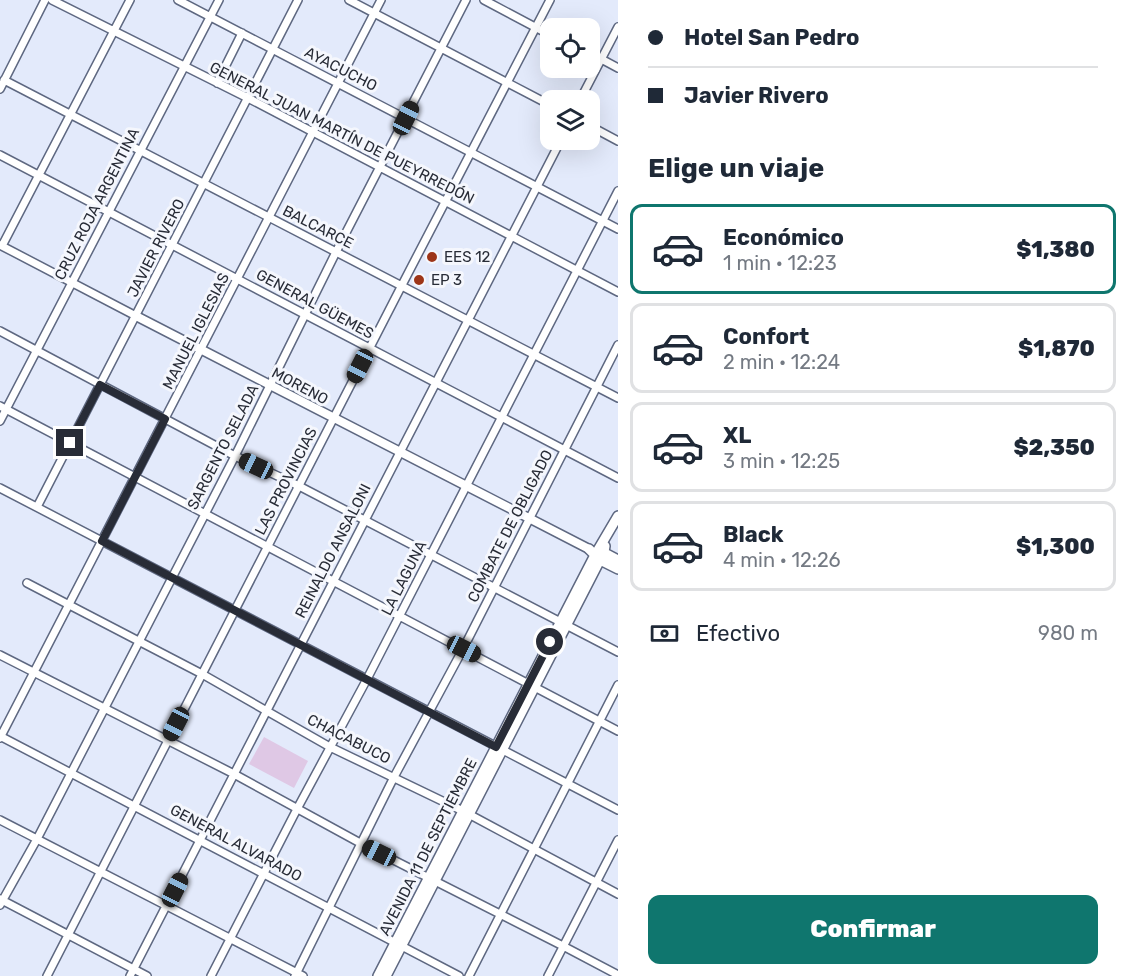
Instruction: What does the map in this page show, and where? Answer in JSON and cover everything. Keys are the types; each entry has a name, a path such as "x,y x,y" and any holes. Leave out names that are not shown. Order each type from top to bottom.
{"main road":[{"name":"AVENIDA 11 DE SEPTIEMBRE","path":"378,976 398,944 432,879 597,553 618,516"},
{"path":"597,553 618,560"},
{"path":"597,553 618,569"},
{"name":"AVENIDA 11 DE SEPTIEMBRE","path":"386,976 398,944"}],"street":[{"path":"0,89 45,0"},
{"name":"GENERAL JUAN MARTÍN DE PUEYRREDÓN","path":"52,0 248,98 618,292"},
{"path":"1,246 130,0"},
{"name":"AYACUCHO","path":"178,0 618,229"},
{"name":"CRUZ ROJA ARGENTINA","path":"0,421 3,408 72,283 219,0"},
{"name":"JAVIER RIVERO","path":"37,507 298,0"},
{"path":"349,0 540,100"},
{"name":"MANUEL IGLESIAS","path":"0,736 381,0"},
{"name":"SARGENTO SELADA","path":"1,901 37,839 105,708 466,0"},
{"path":"484,0 540,30"},
{"name":"LAS PROVINCIAS","path":"47,976 550,0"},
{"path":"585,90 618,27"},
{"path":"217,83 242,33"},
{"path":"602,59 618,68"},
{"name":"BALCARCE","path":"4,80 618,398"},
{"path":"600,131 618,141"},
{"name":"REINALDO ANSALONI","path":"130,976 556,150"},
{"name":"GENERAL GÜEMES","path":"0,155 618,478"},
{"name":"LA LAGUNA","path":"211,976 367,680 618,190"},
{"name":"MORENO","path":"1,246 597,553"},
{"path":"0,332 235,456 299,486 618,652"},
{"name":"COMBATE DE OBLIGADO","path":"298,975 394,777 464,649 528,518 618,345"},
{"path":"3,408 618,731"},
{"path":"0,488 618,810"},
{"name":"CHACABUCO","path":"27,583 202,674 330,747 466,813 618,894"},
{"path":"0,655 234,774 362,844 618,975"},
{"path":"469,976 618,685"},
{"name":"GENERAL ALVARADO","path":"0,736 459,976"},
{"path":"0,819 298,975"},
{"path":"548,976 618,840"},
{"path":"1,901 147,976"}],"shaded area":[{"path":"264,737 308,761 294,788 249,764"}],"place":[{"name":"EES 12","path":"432,257"},
{"name":"EP 3","path":"419,280"}],"route":[{"path":"70,443 100,385 165,419 102,541 496,747 550,642"}]}
